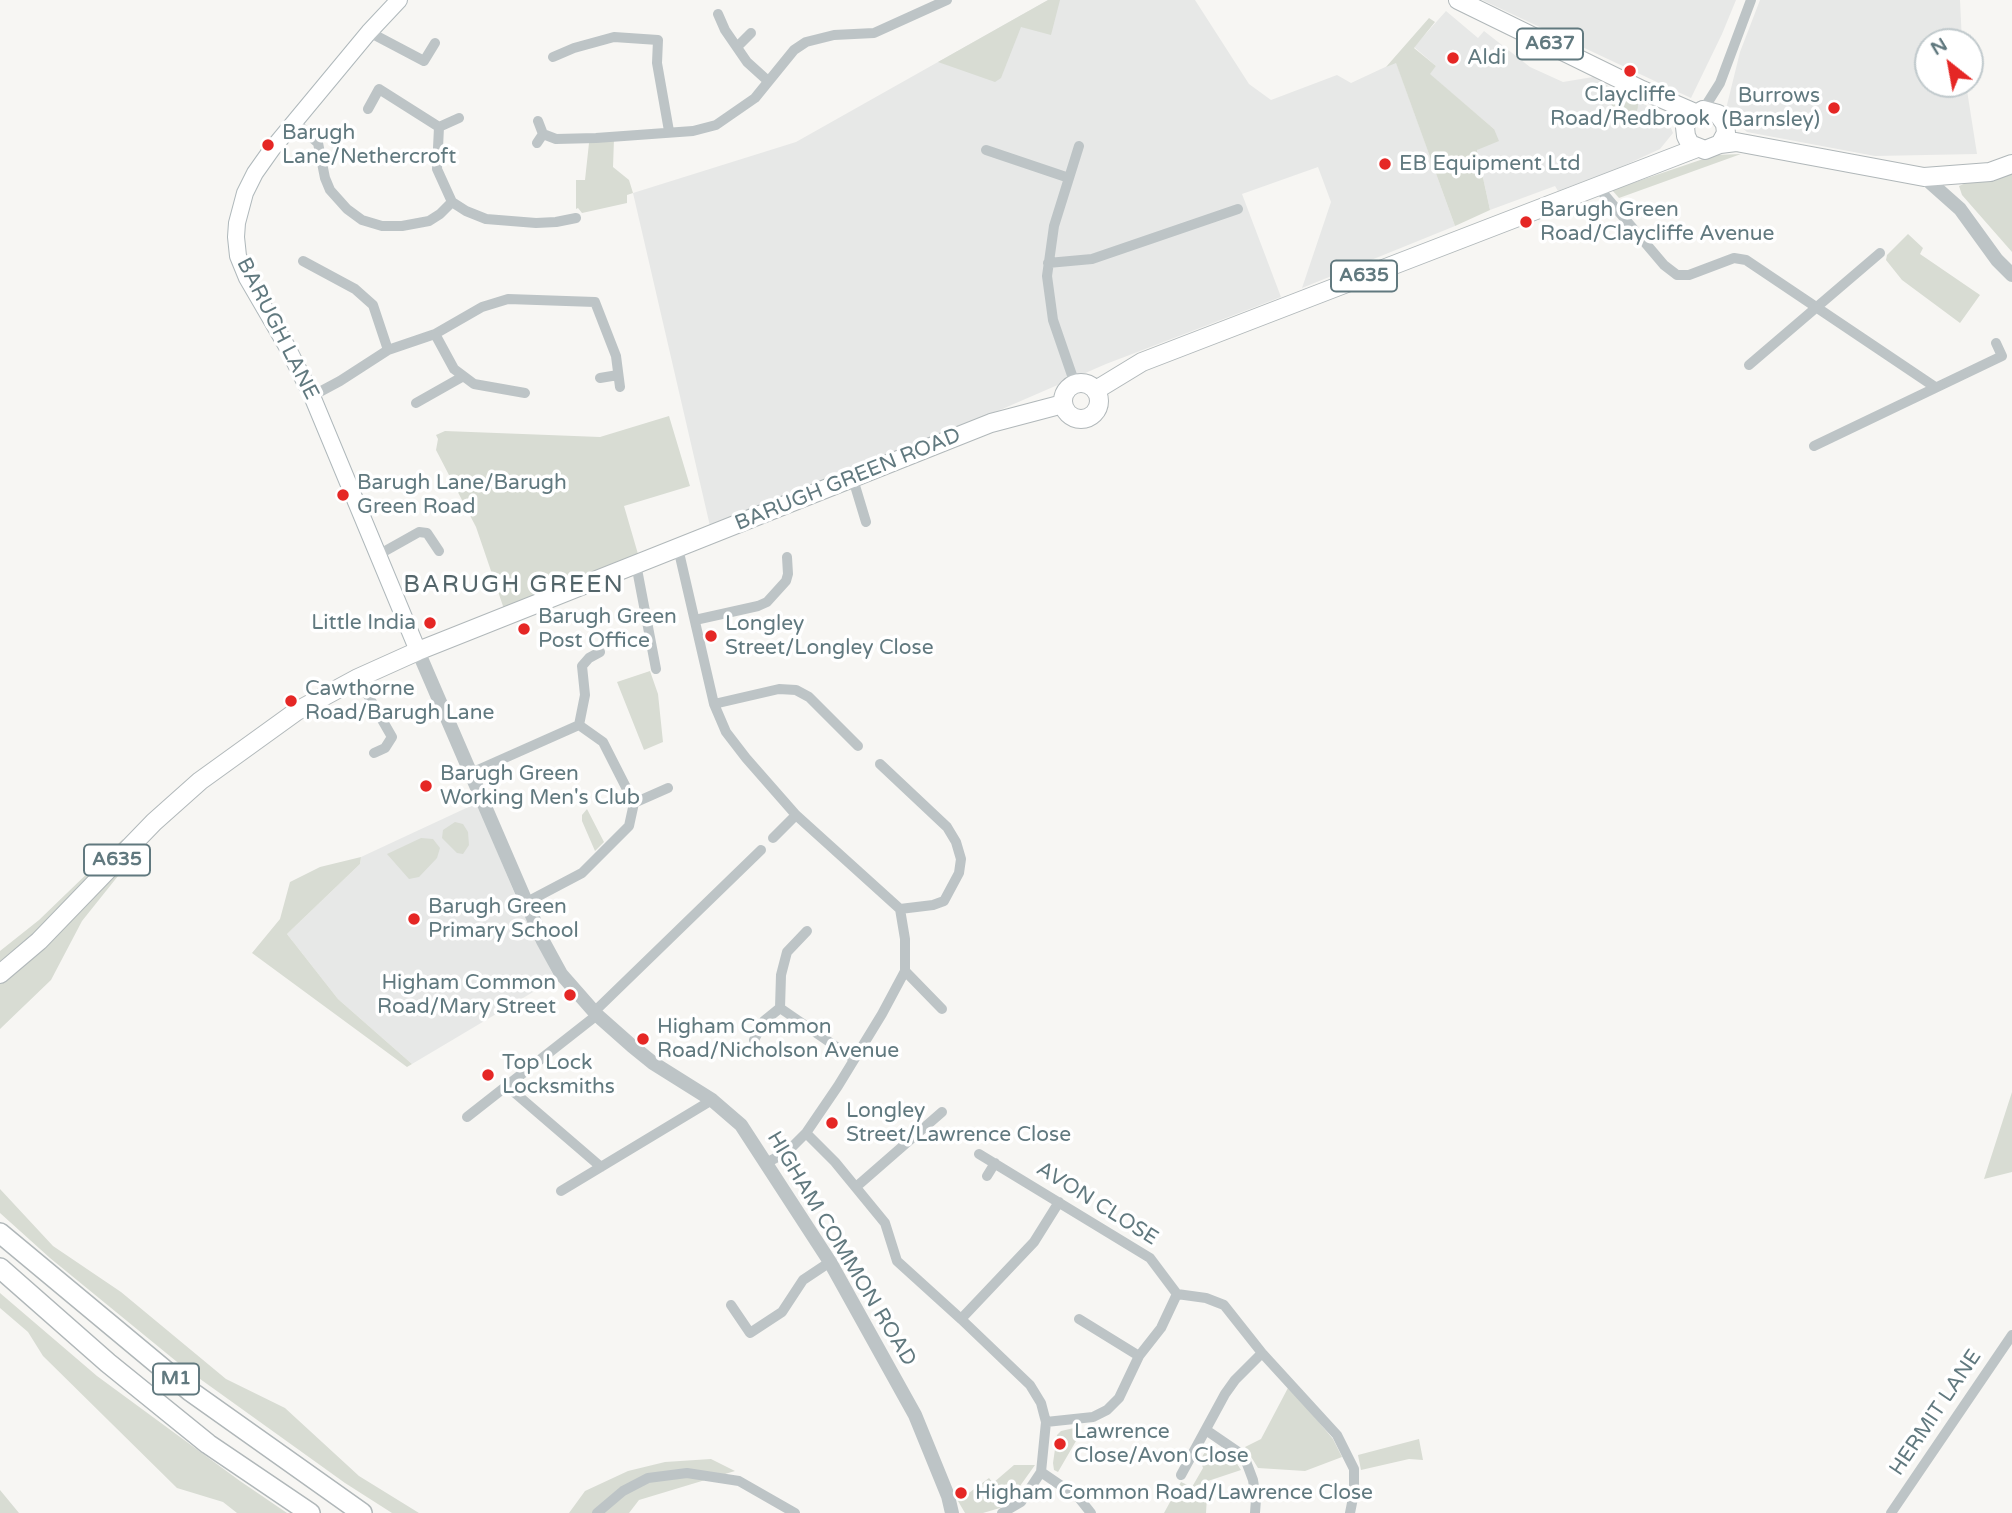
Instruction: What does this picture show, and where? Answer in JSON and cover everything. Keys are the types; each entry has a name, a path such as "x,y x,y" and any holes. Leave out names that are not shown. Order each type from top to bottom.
{"highway":[{"name":"M1","path":"0,1233 190,1391 362,1513"},
{"name":"M1","path":"0,1268 108,1363 208,1444 310,1513"}],"main road":[{"name":"BARUGH LANE","path":"399,0 272,149 250,183 237,223 236,237 238,256 247,278 312,396 418,651"},
{"name":"A637","path":"1458,0 1642,89 1702,124"},
{"name":"A635","path":"1702,124 1710,150 1720,144 1736,142 1924,177 1990,172 2012,164"},
{"name":"A635","path":"1702,124 1756,146"},
{"name":"A635","path":"1096,390 1142,362 1641,170 1702,124"},
{"path":"1075,384 1088,384 1096,390 1100,401 1096,412 1086,418 1072,416 1063,404 1065,393 1075,384"},
{"name":"BARUGH GREEN ROAD","path":"418,651 991,423 1063,404"},
{"name":"A635","path":"0,974 39,941 154,822 200,781 296,711 358,678 418,651"}],"street":[{"path":"914,0 921,12"},
{"path":"538,121 540,139 582,139 693,131 716,125 755,98 794,50 806,42 834,35 874,33 947,0"},
{"path":"1702,124 1751,0"},
{"path":"718,14 747,62 768,80"},
{"path":"369,32 424,61 435,43"},
{"path":"737,47 751,33"},
{"path":"553,57 574,47 614,37 658,40 657,63 669,131"},
{"path":"368,109 375,87 439,127"},
{"path":"439,127 459,118"},
{"path":"295,122 318,143 330,190 347,209 362,220 382,226 402,226 429,221 452,202"},
{"path":"439,127 436,169 452,202 486,219 536,223 576,218"},
{"path":"1075,384 1050,307 1048,263 1054,226 1079,146"},
{"path":"986,150 1069,178"},
{"path":"1924,177 1965,215 1997,260 2012,275"},
{"path":"1597,186 1664,265 1677,275 1689,275 1734,258 1746,260 1935,387"},
{"path":"1048,263 1092,259 1238,209"},
{"path":"1748,365 1880,253"},
{"path":"303,261 355,289 373,305 388,350"},
{"path":"312,396 388,350 435,334 482,307 508,299 596,302 616,356 620,387"},
{"path":"435,334 454,369 462,377 488,388 525,393"},
{"path":"1814,446 2002,356 1996,343"},
{"path":"600,378 618,375"},
{"path":"416,403 462,377"},
{"path":"852,479 866,522"},
{"path":"377,555 419,533 427,533 439,551"},
{"path":"678,548 714,704 726,732 796,815 900,909 905,939 905,971 882,1014 806,1133 787,1152 766,1163"},
{"path":"695,620 766,602 786,581 787,557"},
{"path":"636,565 656,669"},
{"name":"HIGHAM COMMON ROAD","path":"418,651 543,941 561,974 596,1014 653,1063 712,1100 741,1125 830,1262 915,1415 948,1496 952,1513"},
{"path":"579,725 585,695 582,666 600,652"},
{"path":"358,678 392,737 385,748 374,753"},
{"path":"714,704 779,690 796,690 809,696 858,746"},
{"path":"471,772 579,725"},
{"path":"527,902 582,873 629,826 634,803 603,742 579,725"},
{"path":"846,734 857,725"},
{"path":"878,780 884,767 947,827 956,842 961,859 953,888 944,901 900,909"},
{"path":"634,803 668,788"},
{"path":"773,838 796,815"},
{"path":"467,1118 596,1014 761,850"},
{"path":"754,1040 764,1021 780,1008 781,975 788,952 807,931"},
{"path":"905,971 942,1009"},
{"path":"780,1008 854,1059"},
{"path":"508,1087 601,1167"},
{"path":"561,1191 712,1100"},
{"path":"856,1187 942,1112"},
{"path":"806,1133 885,1223 897,1261 1030,1385 1041,1403 1046,1422 1041,1472 1021,1502 1002,1513"},
{"name":"AVON CLOSE","path":"979,1154 1150,1258 1177,1294"},
{"path":"987,1176 995,1163"},
{"path":"961,1319 1034,1242 1059,1202"},
{"path":"731,1305 750,1333 782,1312 803,1280 830,1262"},
{"path":"1046,1422 1093,1417 1107,1410 1119,1398 1139,1356 1161,1328 1177,1294 1206,1298 1224,1306 1262,1353 1337,1435 1354,1469 1354,1493 1350,1513"},
{"path":"1079,1319 1139,1356"},
{"name":"HERMIT LANE","path":"1891,1513 2012,1335"},
{"path":"1181,1475 1230,1387 1262,1353"},
{"path":"1206,1430 1244,1456 1253,1480 1255,1513"},
{"path":"597,1513 623,1490 648,1478 687,1472 738,1481 795,1513"},
{"path":"1041,1472 1079,1498 1091,1513"}],"shaded area":[{"path":"1048,0 1195,0 1249,84 1271,100 1337,75 1351,83 1396,62 1455,226 1302,288 1331,202 1318,167 1242,194 1281,297 1106,364 1000,410 710,526 633,193 796,142"},
{"path":"1048,0 1060,0 1051,35 1021,27 1001,78 995,82 938,62"},
{"path":"1482,0 1736,0 1691,98"},
{"path":"1760,0 1960,0 1961,28 1914,28 1914,98 1968,98 1977,154 1875,156 1747,132 1725,113 1740,52"},
{"path":"1446,11 1478,38 1484,31 1530,67 1563,82 1593,77 1636,98 1668,121 1673,133 1660,149 1621,167 1558,191 1555,186 1490,210 1477,150 1494,129 1429,74 1436,66 1414,47"},
{"path":"1429,18 1435,22 1414,48 1436,66 1430,74 1494,129 1499,141 1477,150 1490,210 1455,226 1396,63 1386,67"},
{"path":"1625,92 1634,96 1638,105 1634,114 1625,118 1616,114 1612,105 1616,96"},
{"path":"614,139 613,167 629,180 633,193 627,195 627,203 582,213 576,209 576,180 585,180 589,143"},
{"path":"1741,154 1619,198 1612,190 1715,155"},
{"path":"2012,173 2012,252 1962,195 1959,186"},
{"path":"1908,234 1923,248 1920,254 1980,295 1960,323 1902,280 1886,260 1887,255"},
{"path":"669,416 690,486 624,506 638,554 504,609 476,527 436,450 436,435 445,431 600,437"},
{"path":"650,671 658,694 663,742 644,750 617,682"},
{"name":"Barugh Green Primary School","path":"477,803 519,904 555,979 412,1064 338,999 287,934 360,864 361,857"},
{"path":"587,809 604,842 595,851 582,821 582,815"},
{"path":"455,822 463,824 468,832 469,845 463,854 457,853 442,838 443,830"},
{"path":"421,838 433,839 440,848 437,858 419,877 409,879 387,854"},
{"path":"123,839 122,844 60,914 0,963 0,951 39,920"},
{"path":"130,853 134,856 82,921 51,980 0,1029 0,984 72,918"},
{"path":"361,857 360,864 287,934 338,999 412,1064 407,1067 252,953 280,919 290,882 320,867"},
{"path":"2012,1092 2012,1172 1984,1179"},
{"path":"0,1189 53,1246 121,1292 226,1379 285,1408 359,1476 419,1513 392,1513 345,1483 182,1366 50,1258 0,1213"},
{"path":"0,1293 97,1376 287,1513 237,1513 223,1502 177,1488 43,1356 28,1332 0,1308"},
{"path":"1289,1386 1333,1439 1342,1457 1305,1471 1258,1468 1245,1447 1261,1439"},
{"path":"1074,1428 1076,1441 1058,1472 1054,1470 1053,1463 1057,1435 1061,1431"},
{"path":"1419,1439 1423,1460 1409,1459 1361,1470 1358,1455"},
{"path":"1209,1447 1232,1456 1241,1470 1208,1481 1206,1513 1164,1513 1181,1482 1192,1487 1203,1468 1203,1455"},
{"path":"711,1459 735,1471 639,1500 629,1513 569,1513 585,1491 628,1471 665,1462"},
{"path":"1014,1465 1035,1465 1010,1500 1000,1508 983,1513 965,1513 958,1501 989,1478 993,1483"},
{"path":"0,1490 19,1513 0,1513"}],"place":[{"name":"Aldi","path":"1453,58"},
{"name":"Claycliffe Road/Redbrook","path":"1630,71"},
{"name":"Burrows (Barnsley)","path":"1834,108"},
{"name":"Barugh Lane/Nethercroft","path":"268,145"},
{"name":"EB Equipment Ltd","path":"1385,164"},
{"name":"Barugh Green Road/Claycliffe Avenue","path":"1526,222"},
{"name":"Barugh Lane/Barugh Green Road","path":"343,495"},
{"name":"Little India","path":"430,623"},
{"name":"Barugh Green Post Office","path":"524,629"},
{"name":"Longley Street/Longley Close","path":"711,636"},
{"name":"Cawthorne Road/Barugh Lane","path":"291,701"},
{"name":"Barugh Green Working Men's Club","path":"426,786"},
{"name":"Barugh Green Primary School","path":"414,919"},
{"name":"Higham Common Road/Mary Street","path":"570,995"},
{"name":"Higham Common Road/Nicholson Avenue","path":"643,1039"},
{"name":"Top Lock Locksmiths","path":"488,1075"},
{"name":"Longley Street/Lawrence Close","path":"832,1123"},
{"name":"Lawrence Close/Avon Close","path":"1060,1444"},
{"name":"Higham Common Road/Lawrence Close","path":"961,1493"}],"district":[{"name":"BARUGH GREEN","path":"514,586"}]}
